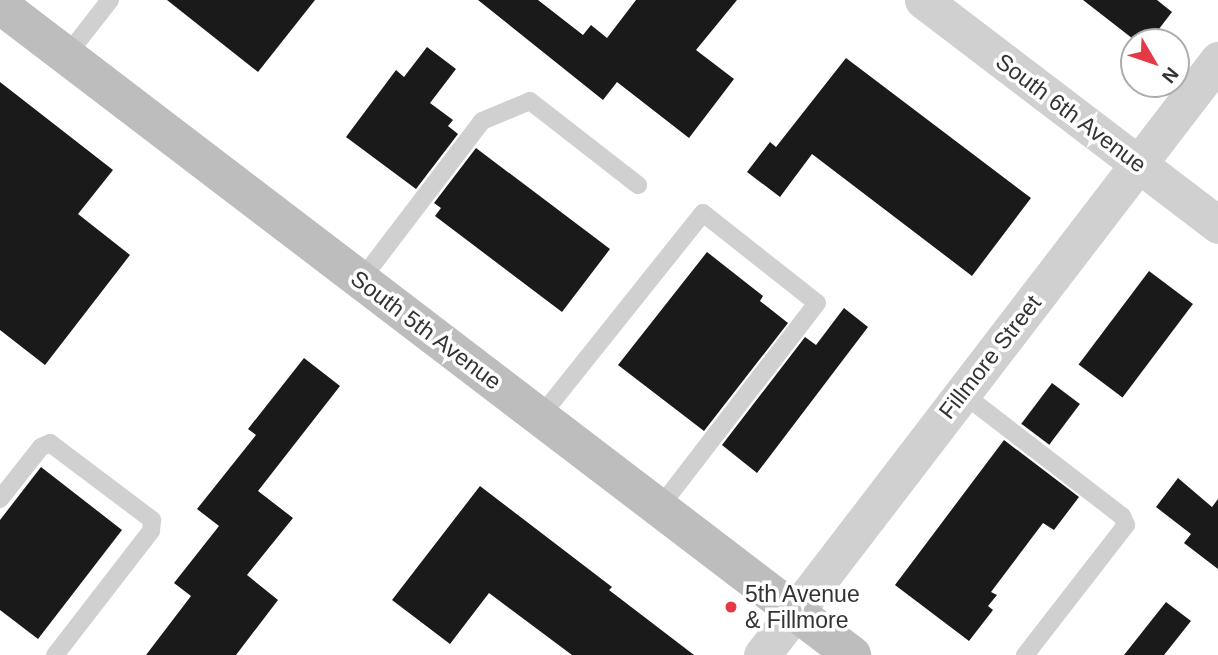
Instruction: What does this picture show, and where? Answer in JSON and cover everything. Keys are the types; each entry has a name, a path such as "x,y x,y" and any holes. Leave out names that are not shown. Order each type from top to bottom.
{"street":[{"name":"South 6th Avenue","path":"923,0 1218,225"},
{"name":"South 5th Avenue","path":"0,5 852,655"},
{"name":"Fillmore Street","path":"762,655 1218,60"}],"lane":[{"path":"67,55 110,0"},
{"path":"361,280 482,121 530,101 638,186"},
{"path":"540,417 703,214 817,303 659,508"},
{"path":"962,393 1122,516 1126,525 1025,655"},
{"path":"0,499 41,447 50,443 152,520 151,531 55,655"}],"building":[{"path":"167,0 315,0 258,72"},
{"path":"478,0 538,0 583,35 591,25 607,38 636,0 737,0 696,50 734,79 689,138 617,82 603,100"},
{"path":"1083,0 1157,0 1172,12 1160,28 1120,29"},
{"path":"427,47 456,69 430,103 453,120 448,126 458,134 416,189 346,137 396,70 404,77"},
{"path":"846,58 1031,198 972,276 812,154 780,197 747,172 770,142 776,147"},
{"path":"0,82 113,170 78,214 130,255 45,365 0,330"},
{"path":"476,148 610,249 562,312 435,216 441,208 434,203"},
{"path":"707,252 763,296 760,301 788,323 704,431 618,365"},
{"path":"1149,271 1193,304 1123,398 1079,364"},
{"path":"844,308 868,327 757,473 722,445 805,337 816,345"},
{"path":"304,358 340,386 258,491 293,518 247,575 278,600 236,655 146,655 191,596 174,583 219,526 197,509 256,435 248,429"},
{"path":"1052,383 1080,404 1049,445 1021,424"},
{"path":"1004,440 1079,497 1054,530 1043,523 991,592 997,595 988,606 993,610 969,641 895,585"},
{"path":"41,467 122,530 38,639 0,610 0,520"},
{"path":"1178,478 1212,507 1218,499 1218,569 1184,543 1191,534 1156,507"},
{"path":"480,486 612,587 609,590 694,655 572,655 489,593 450,644 392,600"},
{"path":"1166,602 1191,621 1164,655 1124,655"}],"place":[{"name":"5th Avenue & Fillmore","path":"731,607"}]}
